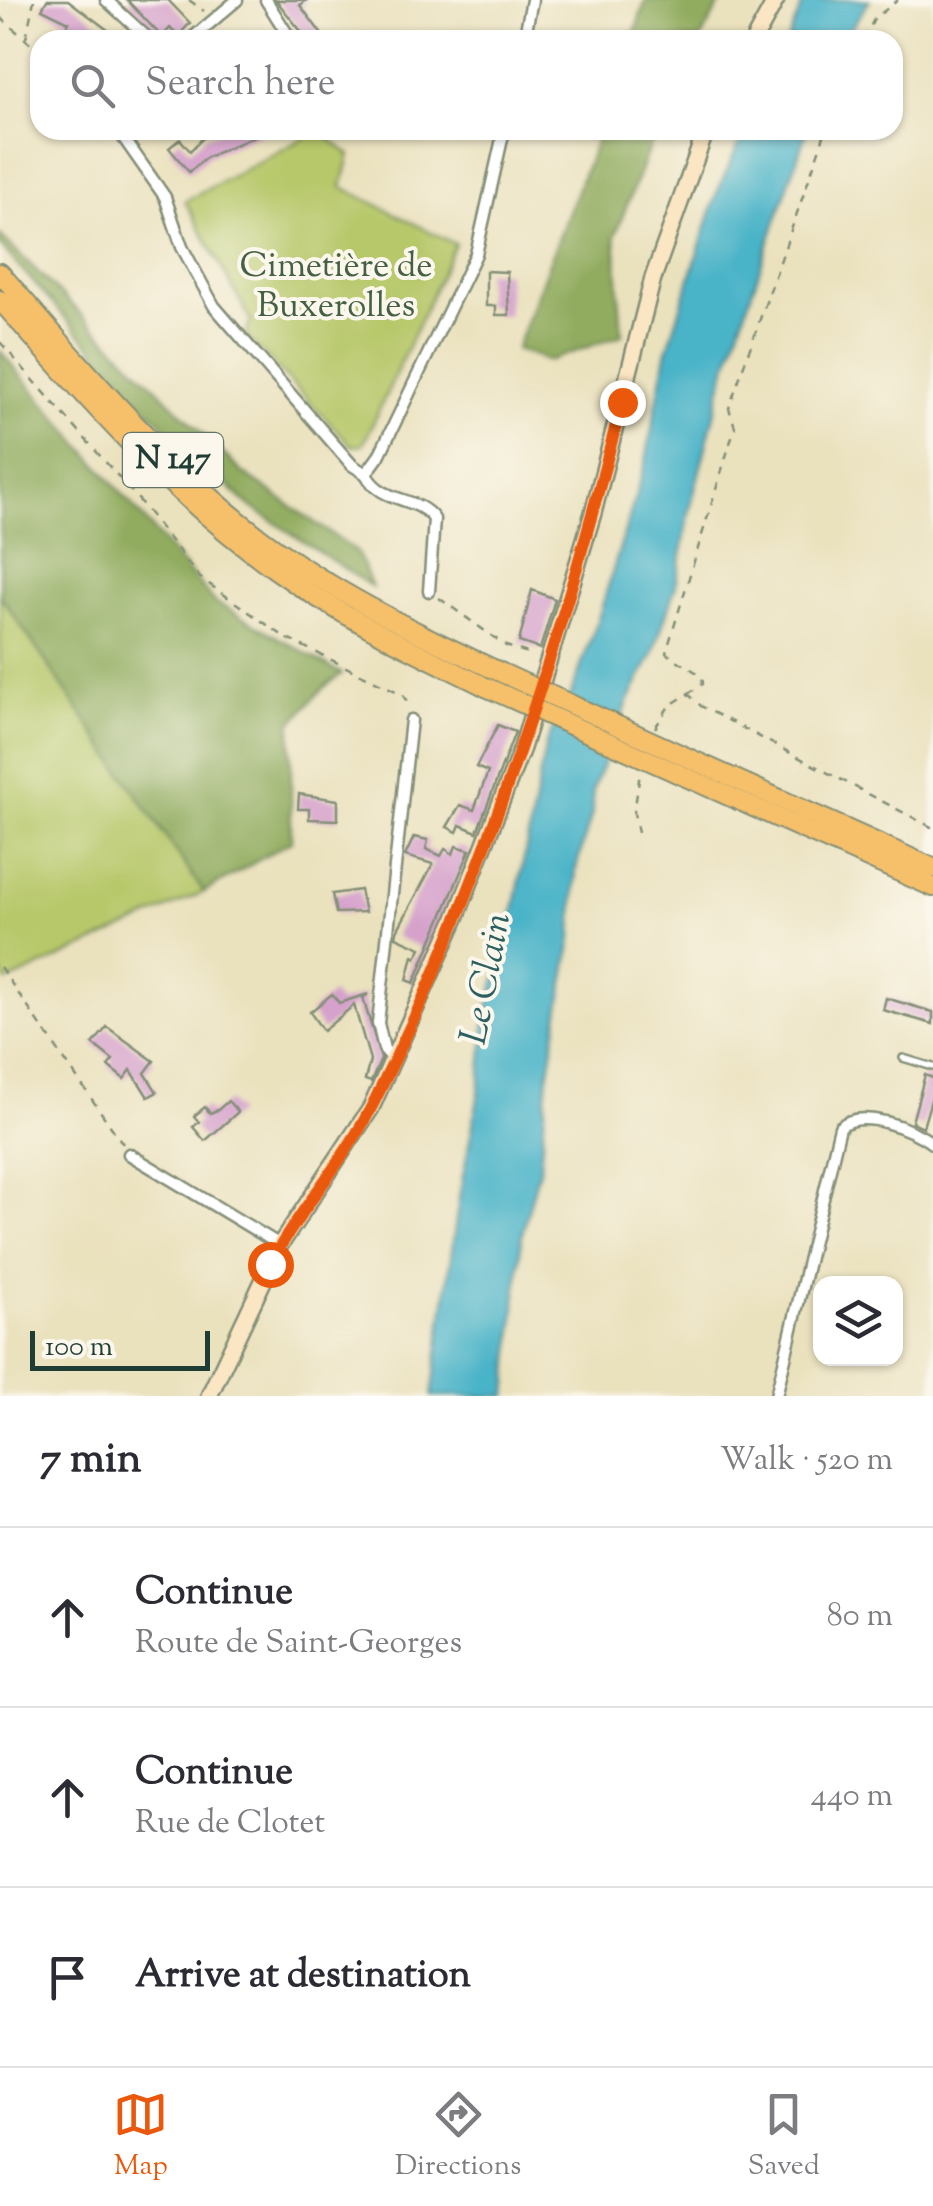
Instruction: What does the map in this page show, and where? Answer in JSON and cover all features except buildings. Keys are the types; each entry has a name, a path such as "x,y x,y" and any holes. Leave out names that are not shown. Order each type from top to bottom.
{"highway":[{"name":"N 147","path":"0,273 140,427 256,534 352,598 488,678"},
{"name":"N 147","path":"0,300 114,428 217,525 306,590 488,678 681,764 933,868"},
{"name":"N 147","path":"681,764 933,887"}],"main road":[{"path":"760,30 776,0"},
{"path":"209,1396 280,1244 351,1140 393,1059 469,884 522,748 550,660 593,513 653,278 702,140"}],"street":[{"path":"106,0 139,30"},
{"path":"200,30 237,0"},
{"path":"266,0 285,30"},
{"path":"526,30 532,0"},
{"path":"125,140 165,197 182,246 214,306 352,465 366,474 384,496 429,512 434,519 429,591"},
{"path":"366,474 379,456 476,254 502,140"},
{"path":"393,1059 384,1049 378,1023 411,720"},
{"path":"776,1396 840,1126 862,1118 916,1134 933,1144"},
{"path":"129,1154 280,1244"}],"lane":[{"path":"903,1058 933,1067"}],"path":[{"path":"26,39 34,0"},
{"path":"189,0 212,17"},
{"path":"869,30 874,18 898,0"},
{"path":"0,17 30,43"},
{"path":"652,734 669,706 702,684 702,676 666,653 735,426 729,408 823,140"},
{"path":"0,342 138,500 199,577 286,638 402,694 410,702 411,720"},
{"path":"429,591 506,646 550,660"},
{"path":"686,692 701,706 933,828"},
{"path":"638,833 634,813 641,768"},
{"path":"0,966 129,1154"}],"green space":[{"path":"646,0 734,0 720,4 706,30 636,30"},
{"name":"Cimetière de Buxerolles","path":"300,140 331,140 350,155 342,187 455,244 363,445 352,446 245,335 251,321 185,201"},
{"path":"596,140 652,140 615,236 622,335 549,361 516,349"},
{"path":"0,235 242,472 357,552 372,587 247,504 148,410 0,245"},
{"path":"0,351 215,602 342,674 323,688 291,724 291,841 204,892 0,595"},
{"path":"0,595 204,892 7,982 0,971"}],"water":[{"path":"804,0 870,0 850,30 792,30"},
{"path":"741,140 804,140 726,368 690,509 676,585 653,654 629,700 593,789 592,813 576,868 572,938 548,1077 540,1166 522,1234 507,1396 432,1396 459,1197 479,1092 486,1016 514,910 546,743 570,697 598,619 645,465 666,354 716,195"}],"route":[{"path":"270,1264 371,1108 456,918 522,748 622,402"}],"water label":[{"name":"Le Clain","path":"488,979"}]}
